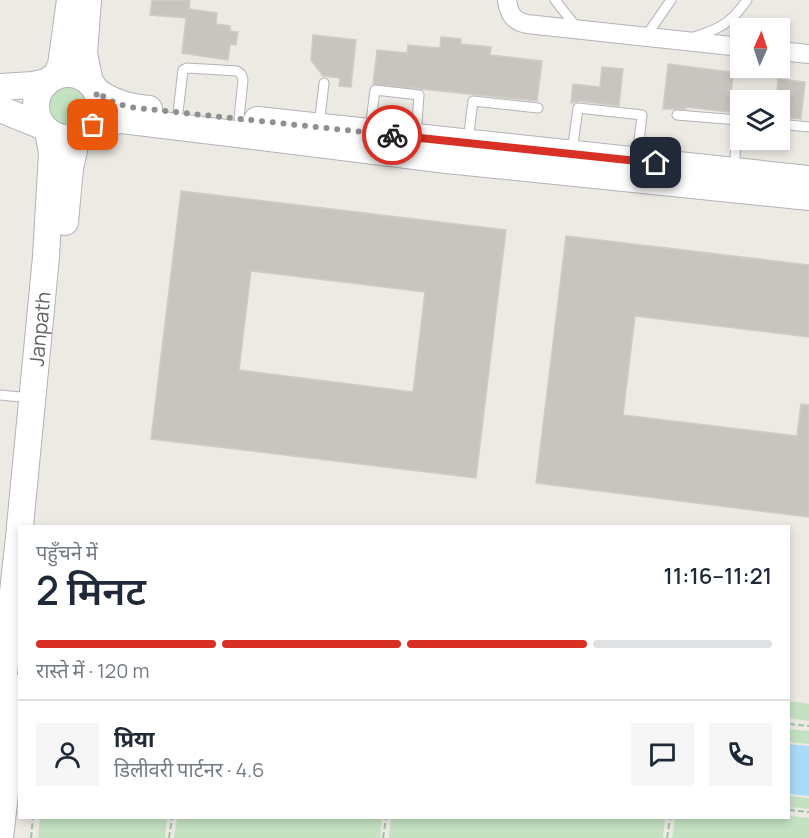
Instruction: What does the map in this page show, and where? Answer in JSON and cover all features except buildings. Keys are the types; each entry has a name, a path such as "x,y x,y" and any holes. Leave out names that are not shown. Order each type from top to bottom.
{"main road":[{"path":"45,129 36,108 36,98 61,64 70,0"},
{"path":"85,131 100,109 84,53 88,0"},
{"path":"0,87 33,85 74,75 111,101 128,107 809,179"},
{"path":"0,109 62,138 122,120 447,160 809,197"},
{"name":"Janpath","path":"20,525 29,467 50,199 52,153 45,129"},
{"name":"Janpath","path":"34,525 70,168 85,131"},
{"name":"Janpath","path":"0,838 8,664 18,550"},
{"name":"Janpath","path":"0,711 8,664"}],"street":[{"path":"507,0 510,15 516,22 730,46"},
{"path":"790,52 809,54"}],"lane":[{"path":"555,0 579,30"},
{"path":"646,36 671,0"},
{"path":"683,40 712,32 730,22 747,0"},
{"path":"178,112 183,70 187,68 237,71 243,80 239,118"},
{"path":"319,126 324,83"},
{"path":"370,132 375,90 419,95 415,137"},
{"path":"468,143 473,101 538,108"},
{"path":"572,154 578,108 620,112 642,115 637,161"},
{"path":"677,115 738,120 734,171"},
{"path":"790,125 809,127"},
{"path":"0,395 33,398"}],"path":[{"path":"790,724 809,726"},
{"path":"790,810 809,812"},
{"path":"31,838 33,819"},
{"path":"169,838 171,819"},
{"path":"383,838 386,819"},
{"path":"668,838 670,819"}],"green space":[{"path":"68,85 83,92 90,107 83,122 68,129 53,122 46,107 53,92"},
{"path":"790,701 809,704 809,721 790,718"},
{"path":"790,729 809,731 809,744 790,742"},
{"path":"790,796 809,798 809,809 790,807"},
{"path":"790,816 809,818 809,838 672,838 675,819 790,819"},
{"path":"40,819 167,819 165,838 38,838"},
{"path":"177,819 382,819 380,838 174,838"},
{"path":"391,819 665,819 663,838 389,838"}],"water":[{"path":"790,744 809,746 809,796 790,794"}],"way so far":[{"path":"93,125 100,109 96,92 128,107 392,135"}],"route":[{"path":"392,135 656,163"}]}
